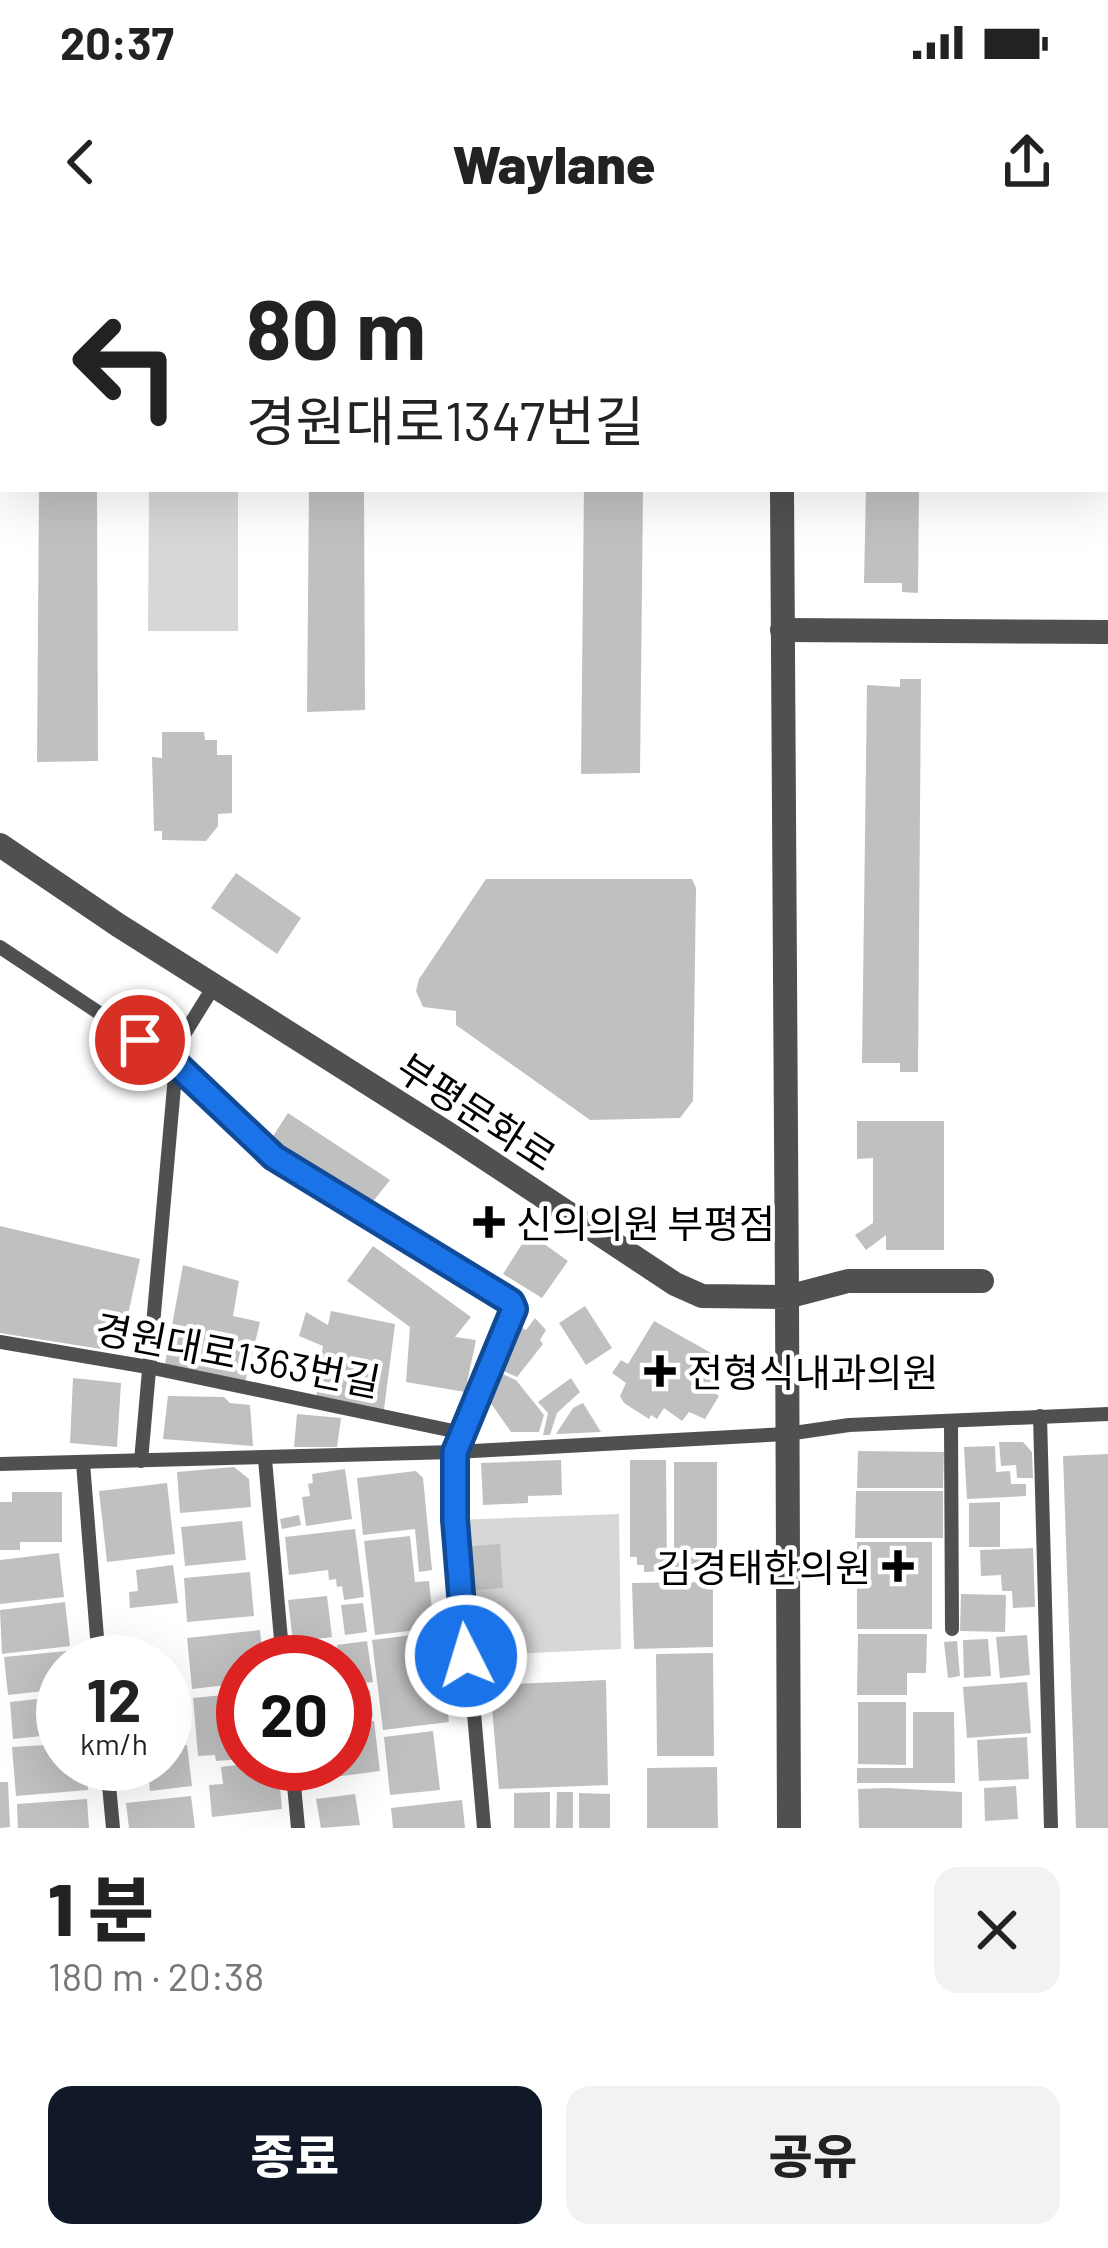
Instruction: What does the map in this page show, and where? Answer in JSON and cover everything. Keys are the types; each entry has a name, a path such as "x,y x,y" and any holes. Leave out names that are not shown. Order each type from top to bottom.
{"street":[{"path":"782,492 789,1828"},
{"path":"782,630 1108,632"},
{"name":"부평문화로","path":"0,844 675,1284 702,1296 787,1297 848,1281 982,1281"}],"lane":[{"path":"0,947 176,1064 274,1157 511,1302 514,1309 455,1452 455,1520 484,1828"},
{"path":"140,1461 176,1064 182,1036 214,986"},
{"name":"경원대로1363번길","path":"0,1342 148,1367 463,1433"},
{"path":"0,1464 455,1452 1108,1414"},
{"path":"1040,1416 1052,1828"},
{"path":"951,1423 952,1629"},
{"path":"265,1459 281,1635"},
{"path":"83,1463 97,1635"},
{"path":"110,1791 112,1828"},
{"path":"295,1791 298,1828"}],"shaded area":[{"path":"149,492 238,492 238,631 148,631"},
{"path":"619,1514 621,1649 466,1656 455,1520"}],"building":[{"path":"39,492 97,492 98,761 37,762"},
{"path":"309,492 364,492 365,710 307,712"},
{"path":"584,492 643,492 640,773 581,774"},
{"path":"866,492 919,492 918,593 902,592 902,583 864,583"},
{"path":"900,679 921,679 918,1072 900,1072 900,1063 862,1063 867,685 900,687"},
{"path":"162,732 204,732 205,740 217,740 217,755 232,755 232,813 218,814 218,826 206,841 162,840 162,831 154,831 152,757 162,758"},
{"path":"236,873 301,918 277,954 211,908"},
{"path":"486,879 692,879 696,888 693,1101 680,1118 590,1120 456,1025 456,1011 423,1007 416,991 419,979"},
{"path":"288,1113 390,1180 367,1209 268,1144"},
{"path":"857,1121 944,1121 944,1250 886,1250 886,1235 866,1250 855,1235 873,1223 873,1158 857,1159"},
{"path":"0,1226 140,1259 120,1352 0,1333"},
{"path":"529,1233 568,1261 542,1298 503,1274"},
{"path":"373,1246 471,1317 455,1337 476,1340 465,1392 406,1382 410,1327 347,1281"},
{"path":"183,1265 239,1281 233,1316 260,1322 245,1383 165,1364"},
{"path":"585,1306 612,1348 586,1365 559,1323"},
{"path":"331,1311 395,1324 383,1417 318,1403 323,1346 299,1336 306,1312 328,1325"},
{"path":"535,1318 546,1330 540,1340 543,1344 517,1377 499,1369 520,1327 526,1330"},
{"path":"654,1321 713,1354 722,1378 713,1392 719,1396 705,1419 689,1412 682,1421 664,1408 657,1419 651,1415 649,1419 620,1396 626,1383 612,1373 621,1360 628,1364"},
{"path":"498,1372 516,1380 544,1415 539,1432 511,1432 490,1402"},
{"path":"73,1378 121,1383 117,1447 70,1443"},
{"path":"571,1378 580,1392 557,1413 550,1435 543,1435 548,1413 538,1402"},
{"path":"168,1396 224,1397 230,1403 250,1405 253,1446 163,1439"},
{"path":"583,1403 601,1432 556,1434 573,1408"},
{"path":"297,1414 341,1418 337,1447 294,1447"},
{"path":"999,1442 1023,1442 1032,1452 1033,1478 1017,1478 1016,1465 1001,1466"},
{"path":"995,1446 996,1472 1010,1471 1011,1484 1026,1484 1026,1496 967,1499 964,1447"},
{"path":"858,1451 944,1452 943,1488 857,1488"},
{"path":"1108,1454 1108,1828 1076,1828 1063,1456"},
{"path":"561,1460 562,1495 528,1496 528,1503 483,1505 481,1463"},
{"path":"630,1460 666,1460 667,1571 644,1572 637,1557 630,1557"},
{"path":"674,1462 717,1462 717,1568 674,1569"},
{"path":"234,1467 249,1479 251,1507 180,1513 177,1472"},
{"path":"345,1469 352,1519 306,1526 302,1497 310,1496 312,1474"},
{"path":"416,1471 423,1478 432,1570 419,1572 415,1529 363,1535 357,1478"},
{"path":"167,1483 175,1554 107,1562 99,1491"},
{"path":"856,1491 943,1491 943,1538 855,1538"},
{"path":"12,1492 62,1492 62,1542 20,1542 20,1550 0,1550 0,1502 12,1502"},
{"path":"1000,1502 1000,1547 969,1547 969,1503"},
{"path":"299,1515 301,1525 282,1529 280,1519"},
{"path":"242,1521 246,1560 185,1566 181,1527"},
{"path":"355,1529 364,1597 344,1600 342,1586 337,1587 336,1579 329,1580 328,1570 289,1575 285,1537"},
{"path":"410,1536 415,1582 429,1581 434,1628 375,1635 364,1541"},
{"path":"857,1542 932,1542 932,1629 857,1629"},
{"path":"500,1544 503,1588 464,1591 461,1547"},
{"path":"1033,1548 1035,1607 1013,1608 1012,1591 1002,1591 1001,1575 981,1576 980,1550"},
{"path":"59,1553 64,1597 0,1604 0,1560"},
{"path":"173,1565 178,1603 130,1608 129,1592 138,1591 136,1570"},
{"path":"250,1572 254,1616 187,1622 184,1578"},
{"path":"713,1582 713,1647 634,1649 632,1583"},
{"path":"961,1594 1006,1595 1005,1632 960,1631"},
{"path":"327,1596 332,1635 292,1635 288,1600"},
{"path":"65,1602 69,1635 36,1635 36,1650 2,1654 0,1610"},
{"path":"363,1603 367,1632 345,1635 341,1605"},
{"path":"260,1630 260,1635 216,1635 216,1686 192,1689 192,1637"},
{"path":"438,1632 449,1722 383,1730 372,1640"},
{"path":"858,1634 927,1634 926,1673 907,1673 907,1695 857,1695"},
{"path":"1027,1635 1030,1675 1000,1678 996,1637"},
{"path":"988,1639 991,1676 964,1678 963,1640"},
{"path":"957,1641 960,1676 948,1678 944,1642"},
{"path":"713,1653 714,1756 657,1756 656,1654"},
{"path":"36,1654 36,1692 8,1695 4,1657"},
{"path":"606,1680 608,1785 499,1789 490,1685"},
{"path":"1027,1682 1031,1733 967,1738 963,1687"},
{"path":"216,1696 216,1761 215,1755 198,1756 193,1698"},
{"path":"36,1699 36,1737 13,1739 10,1702"},
{"path":"858,1702 906,1702 906,1765 858,1764"},
{"path":"913,1712 954,1712 955,1783 857,1783 857,1768 913,1768"},
{"path":"372,1721 380,1771 372,1772"},
{"path":"433,1731 440,1790 390,1795 384,1737"},
{"path":"1027,1737 1029,1779 979,1781 977,1740"},
{"path":"36,1746 36,1791 76,1791 16,1796 12,1747"},
{"path":"717,1767 718,1828 647,1828 647,1768"},
{"path":"0,1782 8,1782 10,1827 0,1828"},
{"path":"216,1784 216,1791 280,1791 282,1809 212,1817 209,1785"},
{"path":"1016,1786 1018,1819 985,1821 984,1788"},
{"path":"858,1789 962,1792 962,1828 859,1828"},
{"path":"550,1792 550,1828 514,1828 514,1793"},
{"path":"557,1792 573,1792 573,1828 556,1828"},
{"path":"579,1793 610,1794 610,1828 579,1828"},
{"path":"355,1794 360,1825 321,1828 316,1799"},
{"path":"191,1796 195,1828 129,1828 126,1803"},
{"path":"87,1799 89,1828 18,1828 17,1804"},
{"path":"462,1800 465,1828 393,1828 391,1808"}],"place":[{"name":"신의의원 부평점","path":"489,1222"},
{"name":"전형식내과의원","path":"660,1371"},
{"name":"김경태한의원","path":"898,1566"}],"route":[{"path":"140,1040 176,1064 274,1157 511,1302 514,1309 455,1452 455,1520 466,1656"}]}
